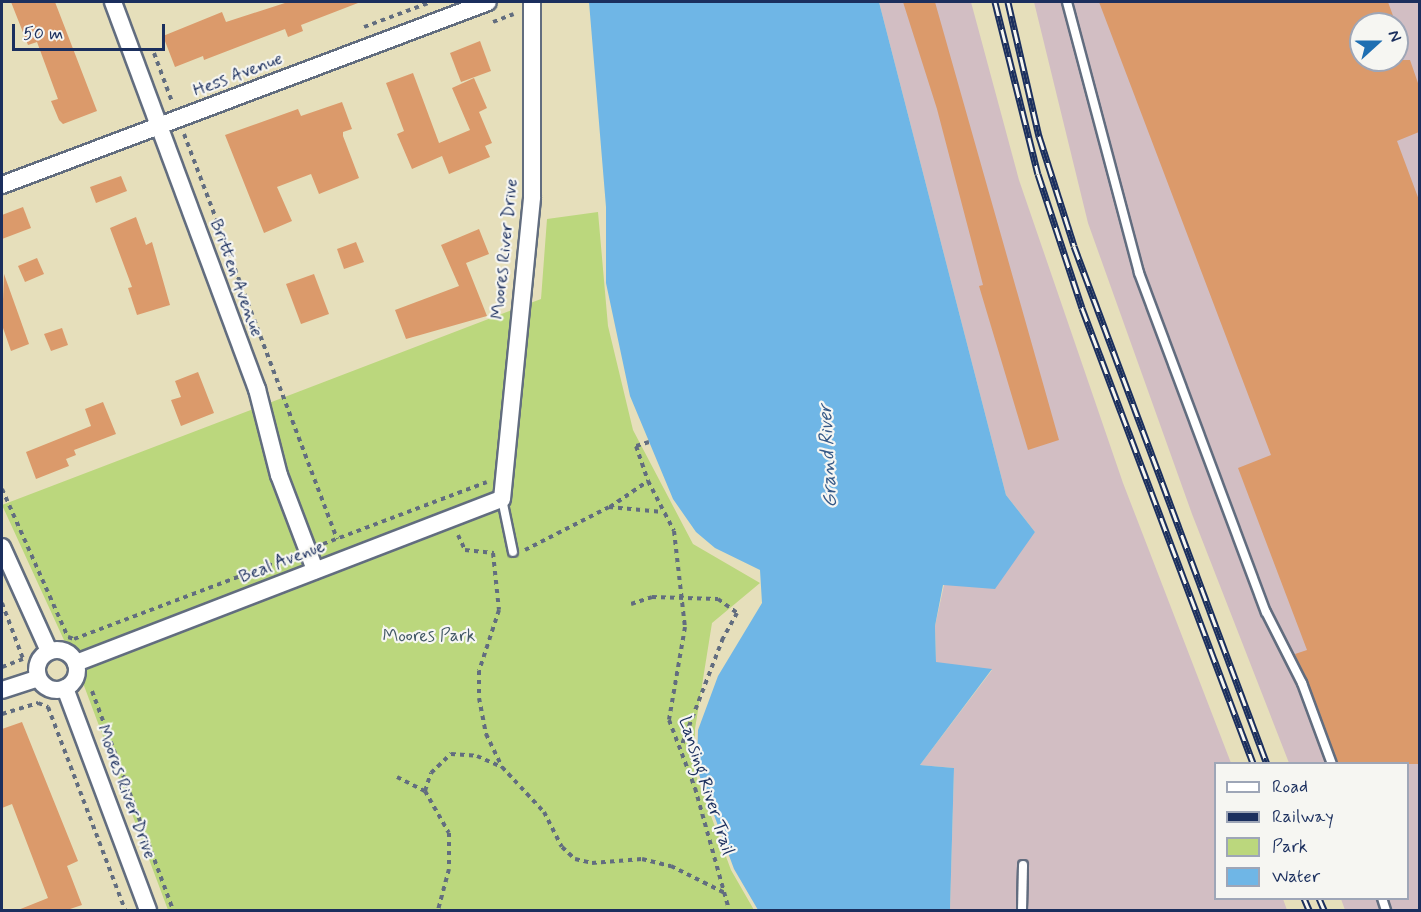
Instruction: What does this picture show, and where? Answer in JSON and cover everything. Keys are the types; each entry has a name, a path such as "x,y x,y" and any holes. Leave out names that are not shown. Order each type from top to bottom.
{"street":[{"name":"Britten Avenue","path":"113,2 257,389 299,553 315,570"},
{"name":"Hess Avenue","path":"2,185 488,2"},
{"name":"Moores River Drive","path":"502,499 532,198 532,2"},
{"name":"Beal Avenue","path":"76,663 502,499"},
{"path":"2,547 49,651"},
{"path":"49,651 68,653 76,663 74,681 65,688 46,688 38,678 37,665 49,651"},
{"path":"2,690 38,678"},
{"name":"Moores River Drive","path":"65,688 148,910"}],"lane":[{"path":"1066,2 1139,273 1266,612 1302,683 1331,762"},
{"path":"502,499 513,552"},
{"path":"1022,910 1023,866"}],"path":[{"path":"151,45 336,539"},
{"name":"Lansing River Trail","path":"648,442 636,446 648,481 674,531 685,627 669,706 729,910"},
{"path":"2,489 68,638 74,639 489,481 504,481"},
{"path":"453,518 465,550 493,553 533,549 609,507 648,481"},
{"path":"609,507 664,512"},
{"path":"287,545 299,553"},
{"path":"493,553 499,610 479,670 479,698 486,734 502,767 544,812 562,847 575,859 592,862 642,859 671,866 725,893"},
{"path":"631,604 682,596 718,598 737,613 723,638 680,749"},
{"path":"2,603 23,658 2,667"},
{"path":"92,691 173,910"},
{"path":"2,714 38,704 48,707 125,910"},
{"path":"424,791 431,773 451,754 477,756 502,767"},
{"path":"397,777 424,791 449,833 452,847 438,910"}],"shaded area":[{"path":"879,2 971,2 1019,180 1123,483 1231,762 1214,762 1214,900 1283,900 1287,910 950,910 954,768 920,765 992,670 936,663 935,626 944,585 1035,532 1006,495"},
{"path":"1034,2 1419,2 1419,910 1345,910 1341,900 1409,900 1409,762 1289,762 1192,514 1088,223"}],"green space":[{"name":"Moores Park","path":"598,212 608,326 633,430 693,544 760,583 712,623 695,729 694,770 731,870 754,910 168,910 80,675 2,505 541,299 547,219"}],"water":[{"name":"Grand River","path":"589,2 879,2 1006,495 1035,532 995,589 943,585 935,626 936,662 992,669 920,765 954,768 950,910 758,910 734,869 697,769 698,730 718,676 762,603 760,570 715,548 696,532 673,499 630,396 606,283 606,207"}],"building":[{"path":"11,2 55,2 97,111 63,124 59,120 51,101 58,99 37,42 28,45"},
{"path":"288,2 358,3 301,25 303,31 288,37 285,29 204,60 203,56 175,67 163,36 222,12 226,22"},
{"path":"903,2 935,2 1059,440 1028,450 979,286 983,285 937,109"},
{"path":"1099,2 1388,2 1392,12 1349,12 1349,72 1409,72 1410,60 1419,86 1419,132 1397,141 1419,200 1419,764 1337,762 1295,654 1307,650 1238,468 1271,455"},
{"path":"480,41 491,71 461,82 450,53"},
{"path":"413,73 439,143 470,130 452,88 474,78 487,108 479,112 492,143 485,146 490,157 449,174 442,156 412,169 397,134 404,131 386,83"},
{"path":"342,102 352,129 343,132 343,136 359,178 319,194 311,174 277,187 292,221 264,233 225,135 298,109 301,116"},
{"path":"121,176 127,191 96,203 90,187"},
{"path":"23,207 31,228 2,239 2,215"},
{"path":"136,217 146,245 152,242 170,305 137,315 128,288 132,287 110,228"},
{"path":"479,229 489,254 466,263 487,316 406,339 395,310 459,286 441,245"},
{"path":"356,242 364,262 344,269 337,249"},
{"path":"37,258 44,274 25,282 18,266"},
{"path":"4,274 29,344 11,351 2,325"},
{"path":"314,274 329,314 301,324 286,284"},
{"path":"62,328 68,345 51,351 44,334"},
{"path":"198,372 214,413 181,426 171,400 181,397 175,381"},
{"path":"103,402 116,434 74,450 76,455 66,459 69,466 36,479 26,452 91,426 85,409"},
{"path":"22,722 78,861 67,866 82,905 67,910 18,910 48,898 12,804 2,808 2,729"}],"railway":[{"path":"995,2 1038,174 1082,308 1252,762"},
{"path":"1008,2 1039,136 1074,246 1266,762"},
{"path":"1305,900 1309,910"},
{"path":"1320,900 1324,910"}]}
